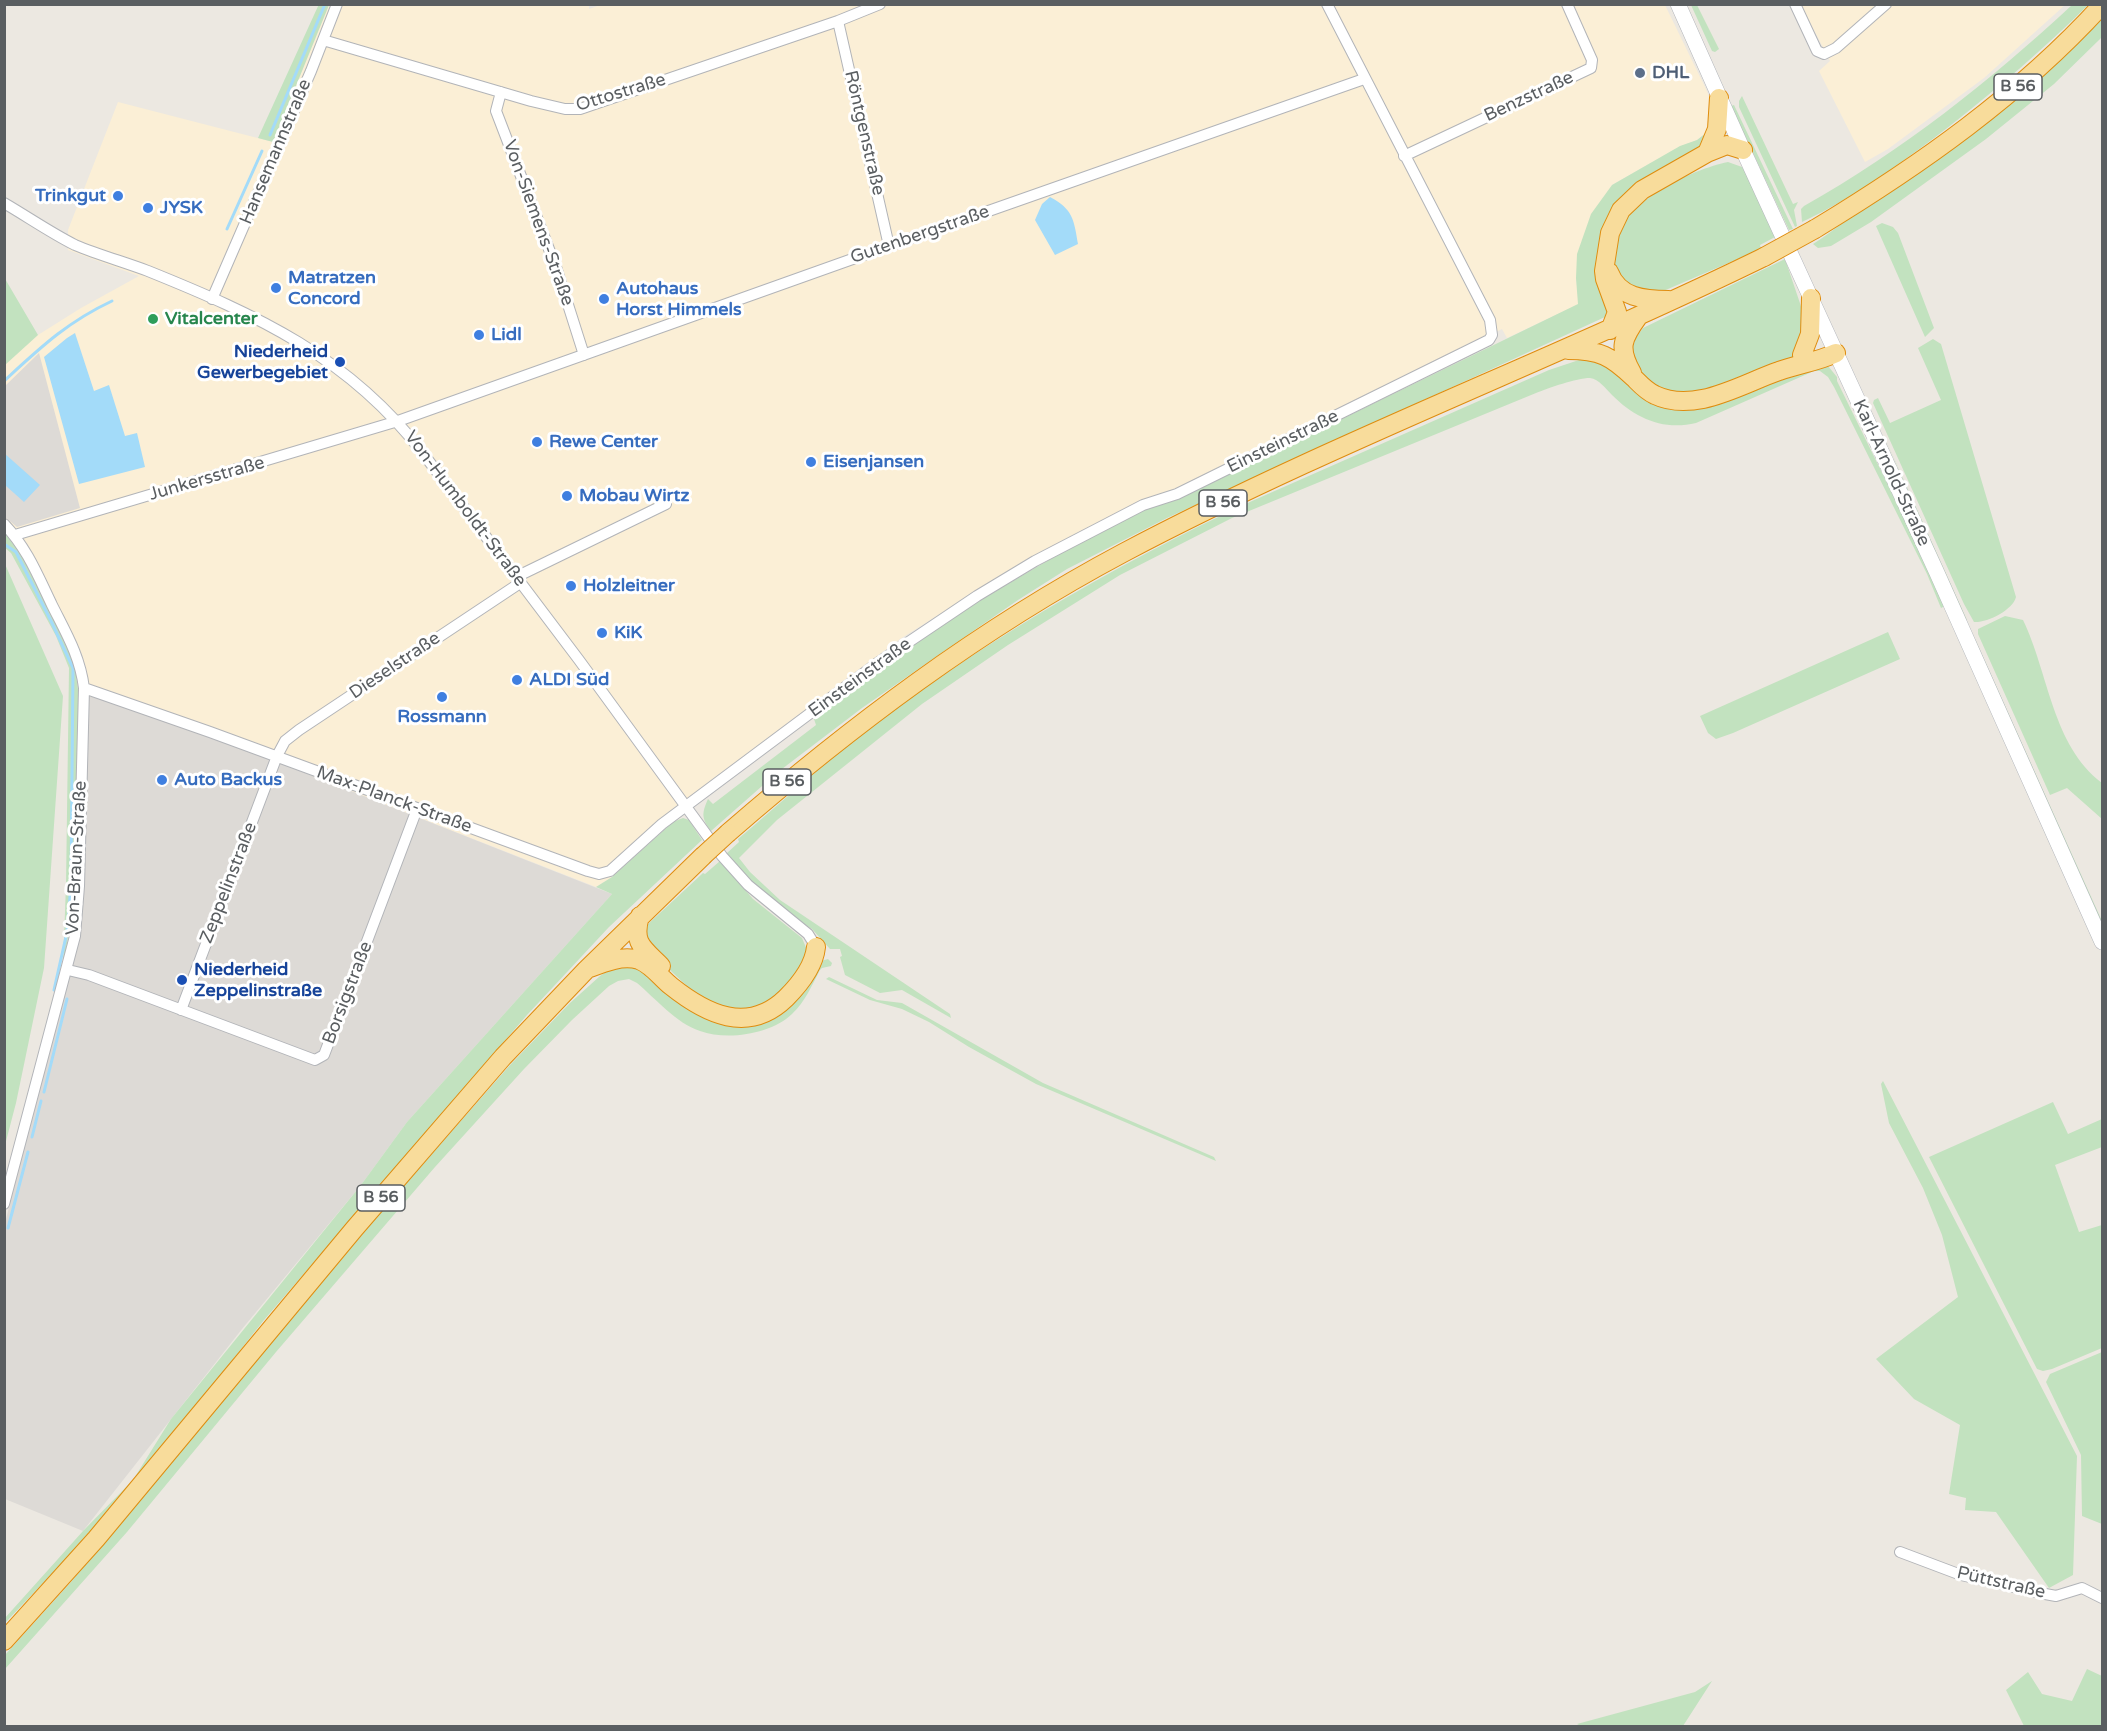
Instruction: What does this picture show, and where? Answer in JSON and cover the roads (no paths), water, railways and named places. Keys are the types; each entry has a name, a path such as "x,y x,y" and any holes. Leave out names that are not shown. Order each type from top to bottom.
{"highway":[{"name":"B 56","path":"4,1641 96,1539 306,1286 503,1057 640,916 728,833 807,766 898,695 1025,610 1122,554 1339,449 1638,317 1815,230 1905,172 2017,88 2103,5"},
{"path":"1707,153 1717,129 1719,98"},
{"path":"1610,330 1617,312 1605,279 1605,258 1610,233 1621,210 1642,190 1707,153 1727,145 1743,150"},
{"path":"1676,172 1719,160 1743,150"},
{"name":"B 56","path":"1605,258 1614,281 1624,291 1646,299 1673,300"},
{"path":"1802,356 1810,334 1811,298"},
{"path":"1638,317 1626,334 1623,344 1625,357 1638,382"},
{"name":"B 56","path":"1781,370 1802,356 1818,349 1836,353"},
{"name":"B 56","path":"1563,350 1592,351 1605,355 1615,360 1650,392 1664,399 1677,401 1694,401 1719,394 1781,370 1823,359 1836,353"},
{"path":"640,916 636,934 639,942 694,1003"},
{"path":"586,970 623,958 641,961 670,986 710,1012 727,1017 747,1017 765,1012 784,999 811,964 816,947"}],"main road":[{"name":"Karl-Arnold-Straße","path":"1678,4 2103,942"}],"street":[{"name":"Hansemannstraße","path":"212,299 337,4"},
{"name":"Ottostraße","path":"323,40 501,92 565,109 580,109 838,21 880,4"},
{"path":"1327,4 1364,79"},
{"name":"Benzstraße","path":"1404,156 1591,68 1592,60 1567,4"},
{"path":"1795,4 1817,51 1824,54 1836,48 1886,4"},
{"name":"Röntgenstraße","path":"838,21 889,246"},
{"name":"Einsteinstraße","path":"686,807 876,664 977,596 1035,561 1143,505 1177,494 1489,340 1492,335 1490,320 1364,79"},
{"name":"Gutenbergstraße","path":"398,421 1364,79"},
{"name":"Von-Siemens-Straße","path":"501,92 496,111 557,270 584,355"},
{"name":"Von-Humboldt-Straße","path":"4,203 75,245 146,270 293,338 315,351 363,387 398,421 722,856 748,885 808,934 816,947"},
{"name":"Junkersstraße","path":"15,535 398,421"},
{"name":"Dieselstraße","path":"277,756 285,741 299,730 518,580 666,504"},
{"name":"Von-Braun-Straße","path":"4,524 28,554 74,646 82,670 84,688 79,885 75,936 68,970 4,1204"},
{"name":"Max-Planck-Straße","path":"84,688 124,700 598,874 610,871 662,824 686,807"},
{"name":"Zeppelinstraße","path":"181,1010 277,756"},
{"name":"Borsigstraße","path":"68,970 89,975 315,1060 324,1055 417,809"},
{"name":"Püttstraße","path":"1900,1552 1937,1567 1990,1582 2056,1596 2082,1588 2103,1598"}],"water":[{"path":"1050,197 1064,206 1071,216 1078,244 1055,255 1035,220 1042,204"},
{"path":"75,333 94,391 109,385 125,436 137,433 145,467 79,484 44,357"},
{"path":"4,453 40,485 24,502 5,485"}],"waterway":[{"path":"270,135 325,4"},
{"path":"227,229 262,151"},
{"path":"4,381 68,327 112,301"},
{"path":"4,544 16,552 73,668 71,885 67,932 54,990"},
{"path":"44,1092 67,999"},
{"path":"32,1137 41,1101"},
{"path":"8,1228 28,1152"}],"place":[{"name":"DHL","path":"1640,73"},
{"name":"Trinkgut","path":"118,196"},
{"name":"JYSK","path":"148,208"},
{"name":"Matratzen Concord","path":"276,288"},
{"name":"Autohaus Horst Himmels","path":"604,299"},
{"name":"Vitalcenter","path":"153,319"},
{"name":"Lidl","path":"479,335"},
{"name":"Niederheid Gewerbegebiet","path":"340,362"},
{"name":"Rewe Center","path":"537,442"},
{"name":"Eisenjansen","path":"811,462"},
{"name":"Mobau Wirtz","path":"567,496"},
{"name":"Holzleitner","path":"571,586"},
{"name":"KiK","path":"602,633"},
{"name":"ALDI Süd","path":"517,680"},
{"name":"Rossmann","path":"442,697"},
{"name":"Auto Backus","path":"162,780"},
{"name":"Niederheid Zeppelinstraße","path":"182,980"}]}
